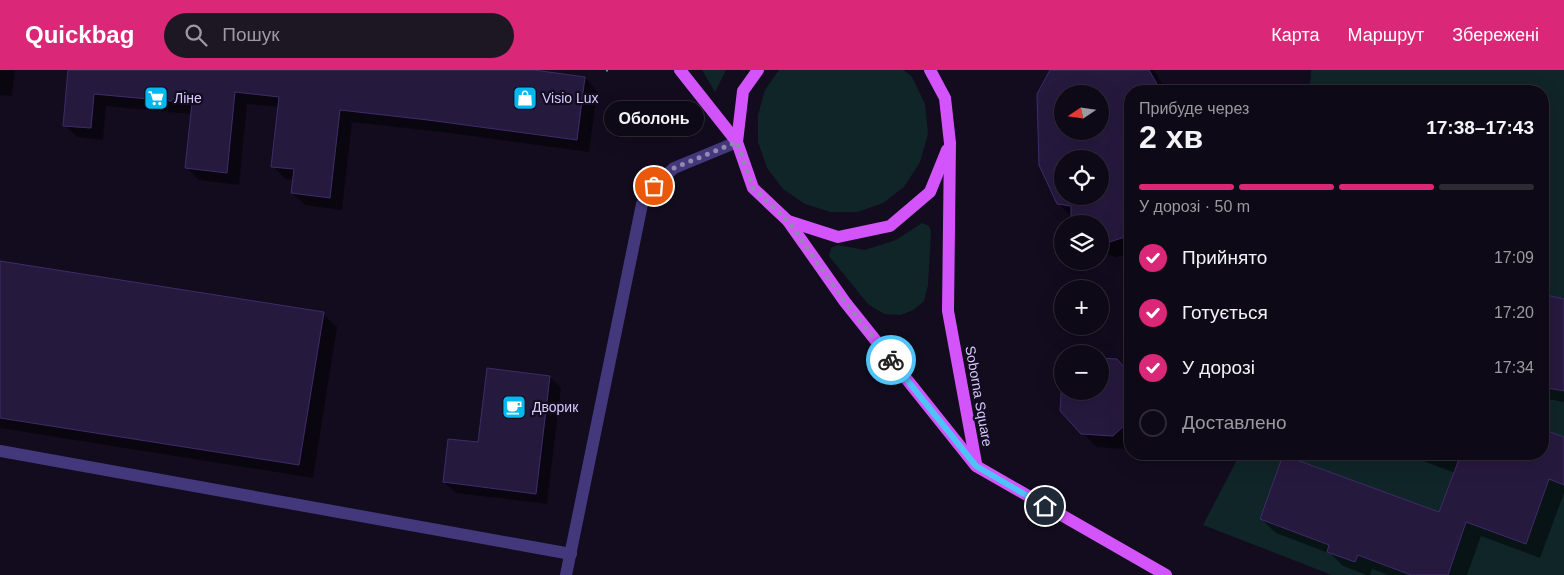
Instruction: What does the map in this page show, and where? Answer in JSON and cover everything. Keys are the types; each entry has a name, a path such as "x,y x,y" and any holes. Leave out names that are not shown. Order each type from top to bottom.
{"main road":[{"name":"Soborna Square","path":"680,70 737,142 753,188 788,221 845,302 976,466"},
{"name":"Soborna Square","path":"737,142 743,91 758,70"},
{"name":"Soborna Square","path":"930,70 946,98 950,143 948,311 976,466"},
{"name":"Soborna Square","path":"788,221 838,237 890,226 930,192 950,143"},
{"path":"976,466 1166,575"}],"lane":[{"path":"566,575 642,204 654,186 674,168 737,142"},
{"path":"0,451 570,554"}],"green space":[{"path":"702,70 726,70 715,92"},
{"path":"779,70 904,70 912,77 925,104 928,134 920,162 904,187 883,203 857,212 831,212 805,204 783,189 767,168 758,142 758,115 765,90"},
{"path":"1311,70 1564,70 1564,575 1332,575 1203,525 1237,460 1549,460 1549,85 1310,85"},
{"path":"922,223 929,226 931,232 928,285 924,301 913,310 901,315 884,314 868,304 829,256 831,248 838,245 865,250 896,240"}],"building":[{"path":"68,70 534,70 585,77 577,140 340,110 330,198 291,193 294,169 271,167 279,97 235,92 227,173 185,168 192,103 94,94 91,128 63,126"},
{"path":"1050,70 1149,70 1158,85 1124,85 1124,237 1109,242 1109,215 1071,215 1071,206 1064,205 1109,205 1109,150 1054,150 1054,198 1039,165 1037,94"},
{"path":"0,261 324,312 299,465 0,418"},
{"path":"1549,296 1564,299 1564,391 1549,388"},
{"path":"1109,359 1117,359 1124,367 1124,426 1113,436 1081,434 1060,411 1061,400 1109,400"},
{"name":"Дворик","path":"487,368 550,376 536,494 443,482 448,439 478,442"},
{"path":"1549,432 1564,437 1564,485 1549,479 1526,544 1466,522 1448,575 1411,575 1358,555 1355,562 1327,552 1329,545 1260,519 1281,460 1297,460 1439,512 1459,460 1549,460"}],"way so far":[{"path":"654,186 674,168 737,142 753,188 788,221 845,302 891,360"}],"place":[{"name":"Ліне","path":"156,98"},
{"name":"Visio Lux","path":"525,98"},
{"name":"Оболонь","path":"654,186"},
{"name":"Дворик","path":"514,407"}],"route":[{"path":"891,360 976,466 1045,506"}]}
